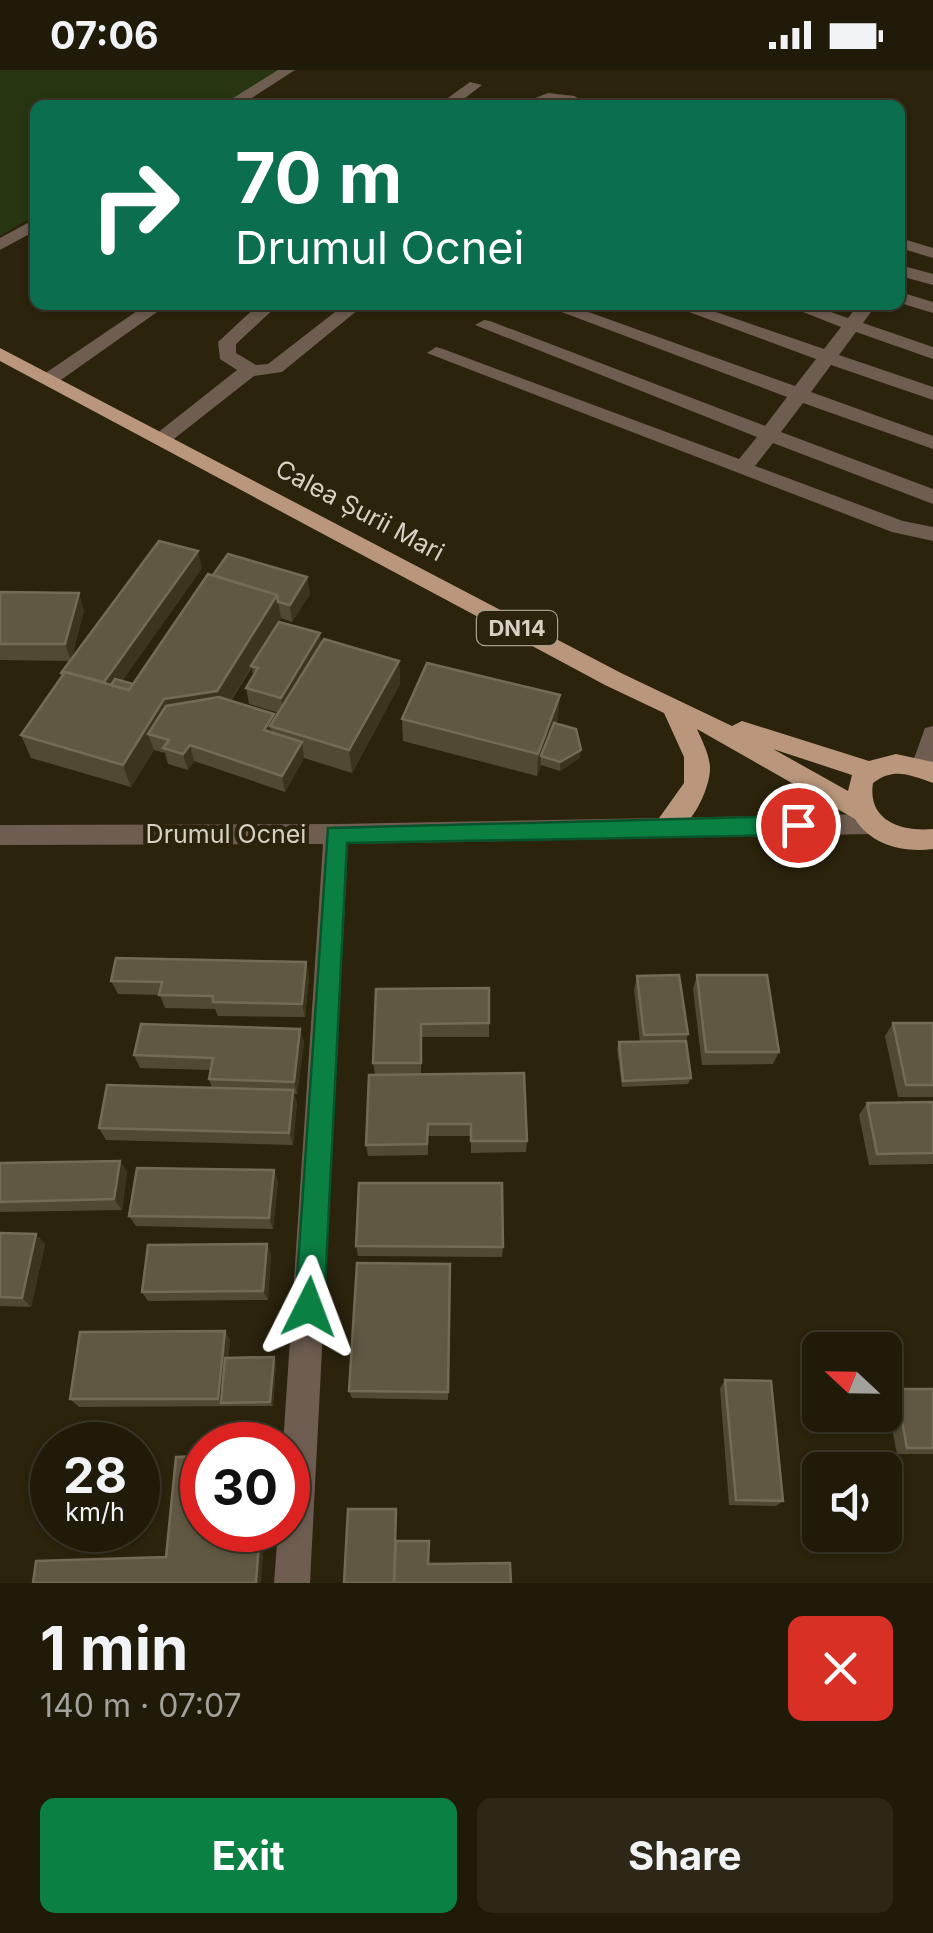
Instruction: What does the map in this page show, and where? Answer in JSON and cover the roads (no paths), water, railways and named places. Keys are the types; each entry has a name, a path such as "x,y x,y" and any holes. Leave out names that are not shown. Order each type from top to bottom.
{"main road":[{"name":"Calea Șurii Mari","path":"0,354 613,679 683,711 867,817 898,839 933,839"},
{"name":"Calea Șurii Mari","path":"683,711 870,771 895,762 928,770"},
{"path":"665,828 691,800 698,774 696,748 683,711"},
{"path":"867,817 859,789 870,771"}],"street":[{"path":"238,100 288,70"},
{"path":"453,100 475,85"},
{"path":"536,100 558,96 570,100"},
{"path":"0,245 30,227"},
{"path":"905,245 933,253"},
{"path":"905,272 933,280"},
{"path":"905,299 933,308"},
{"path":"51,378 151,310"},
{"path":"263,310 227,342 227,355 248,370 261,373 275,368 349,310"},
{"path":"566,310 933,443"},
{"path":"693,310 933,394"},
{"path":"808,310 933,353"},
{"path":"743,468 863,310"},
{"path":"484,325 933,497"},
{"path":"436,352 899,527 933,534"},
{"path":"163,438 248,370"},
{"path":"928,770 933,735"},
{"name":"Drumul Ocnei","path":"0,835 665,828 867,817"},
{"path":"292,1583 336,834"}]}
